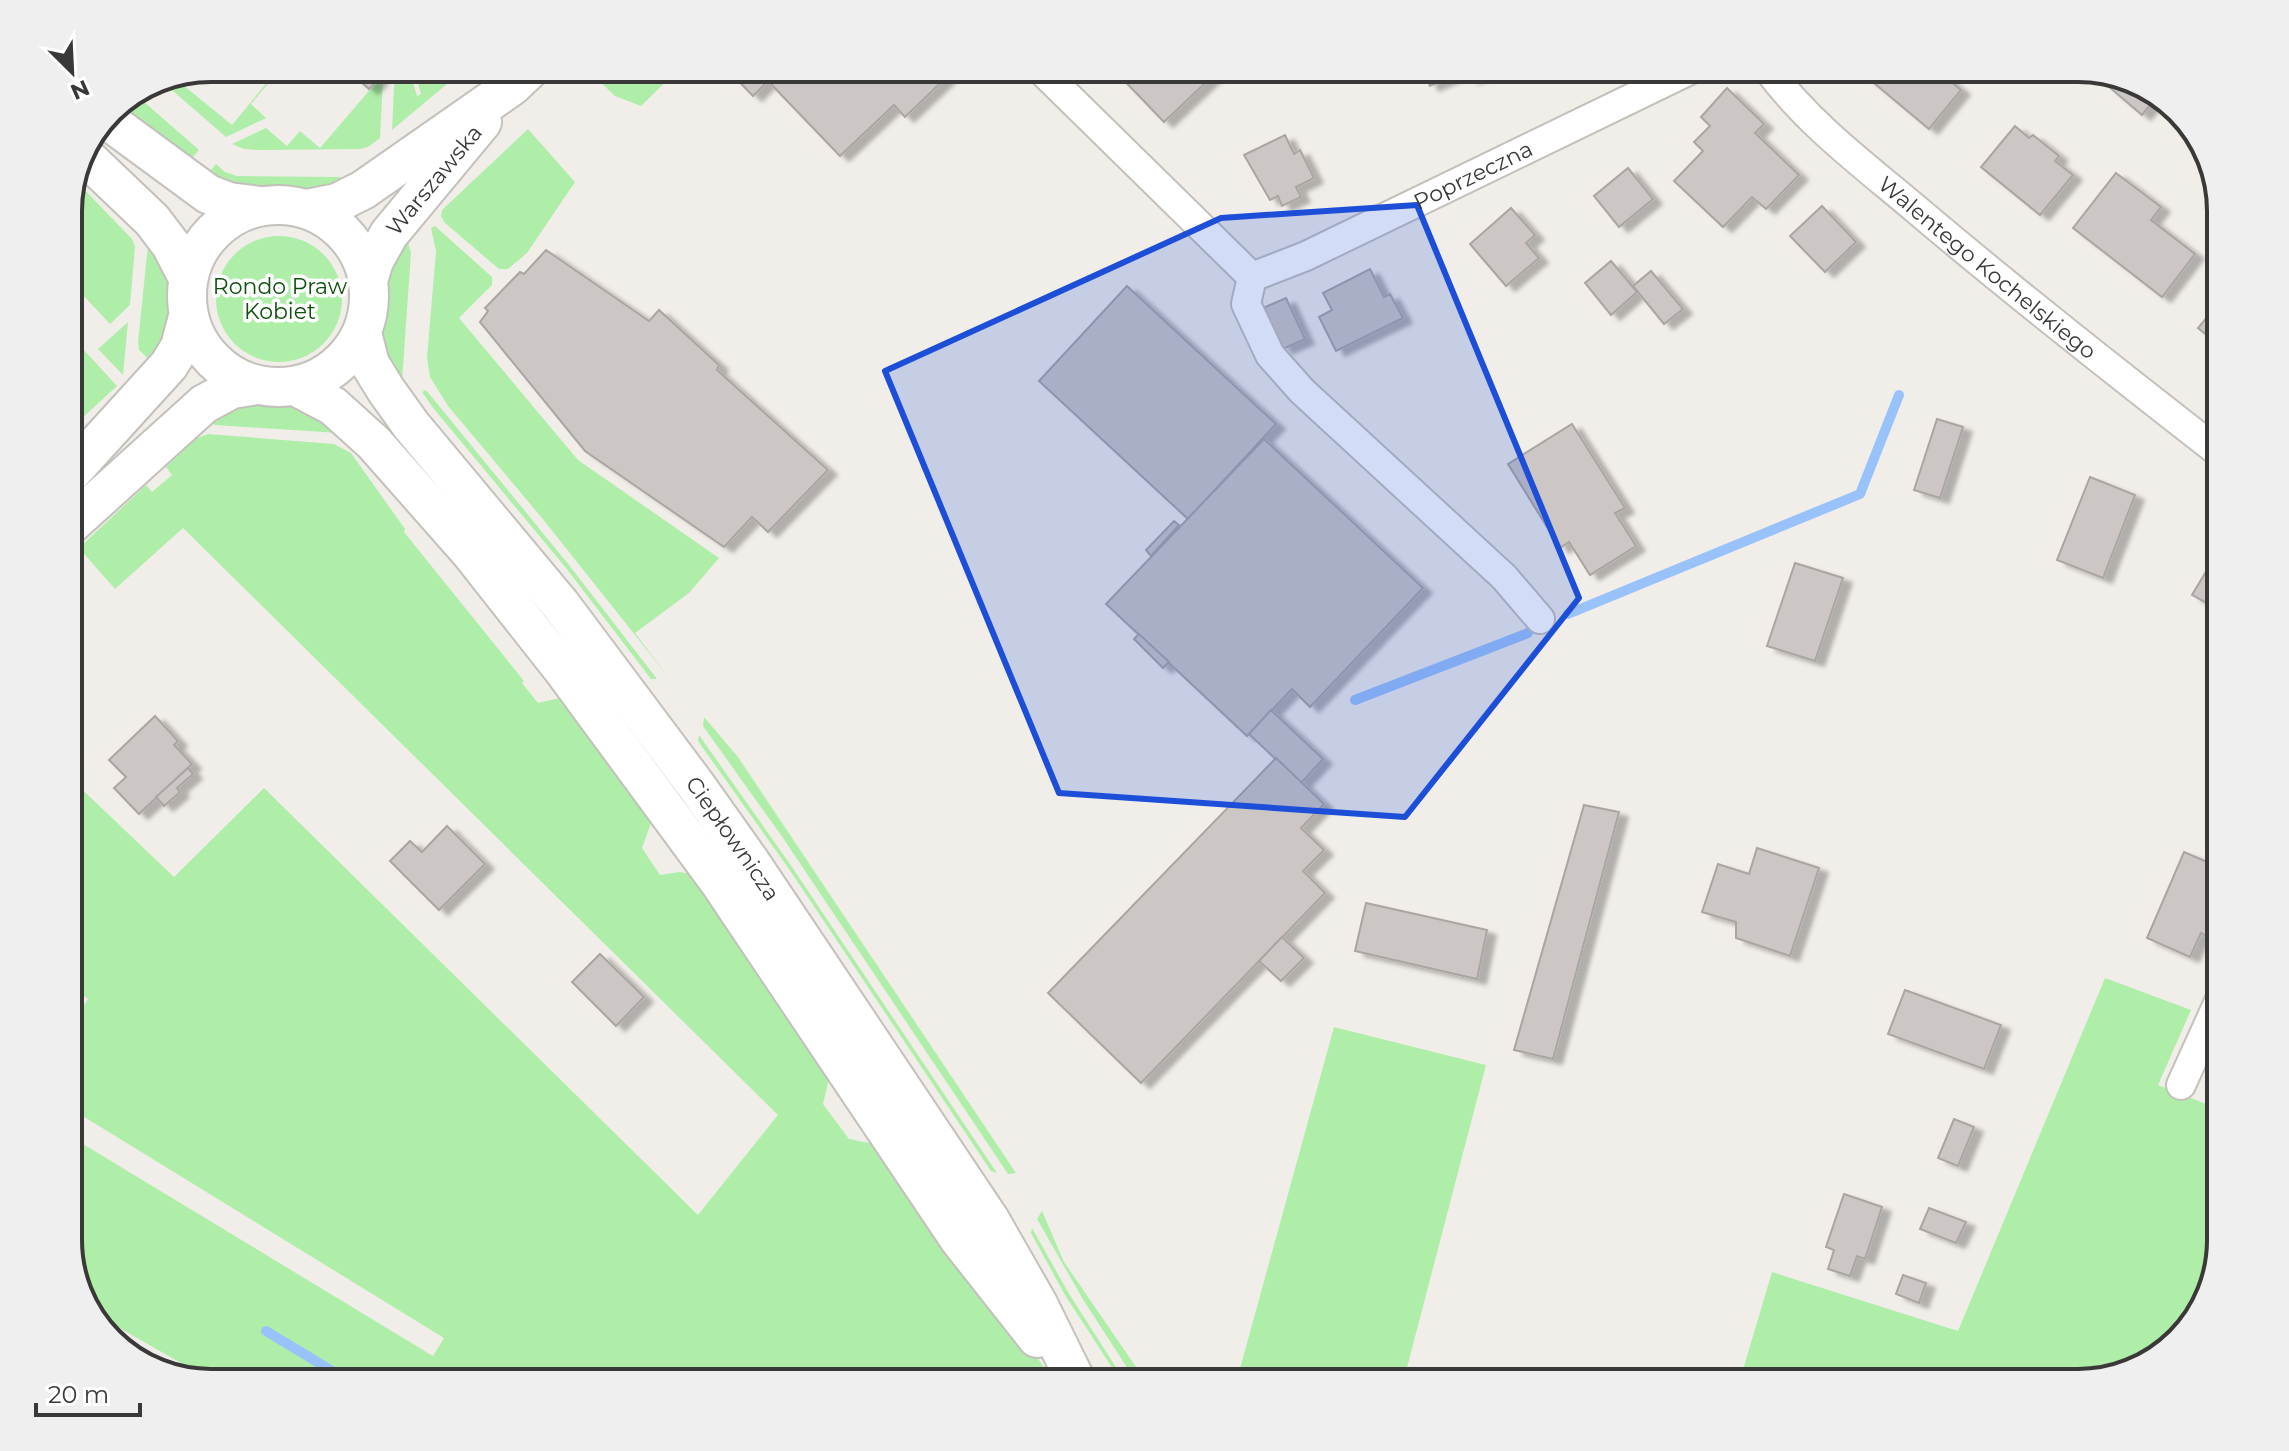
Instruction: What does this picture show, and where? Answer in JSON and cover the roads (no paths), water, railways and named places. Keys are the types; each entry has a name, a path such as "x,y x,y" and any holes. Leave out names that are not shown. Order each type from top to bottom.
{"main road":[{"name":"Warszawska","path":"307,209 337,203 363,190 514,82"},
{"name":"Warszawska","path":"368,281 374,261 389,234 517,82"},
{"path":"82,514 204,404 232,389 257,385 295,386 323,376 341,362 362,333 369,300 368,281 361,257 351,242 324,217 307,209 229,202 208,194 115,126"},
{"path":"92,163 152,220 171,245 188,278"},
{"path":"82,461 169,365 180,347 188,317 188,278 194,261 214,232 243,211 260,206"},
{"path":"188,317 198,341 219,367 257,385"},
{"name":"Ciepłownicza","path":"362,333 370,364 402,413 604,661 703,794 801,936 990,1220 1038,1304 1069,1369"},
{"name":"Ciepłownicza","path":"295,386 333,406 374,443 514,607 641,772 720,883 964,1246 1065,1369"}],"street":[{"path":"1053,82 1252,277 1246,304 1270,355 1302,391 1504,577 1540,619"},
{"name":"Poprzeczna","path":"1252,277 1321,249 1665,82"},
{"name":"Walentego Kochelskiego","path":"1779,82 1799,106 1857,160 2004,284 2207,443"},
{"path":"2181,1085 2207,1028"}],"waterway":[{"path":"1568,614 1860,494 1899,395"},
{"path":"1355,700 1528,633"},
{"path":"266,1331 329,1369"}],"park label":[{"name":"Rondo Praw Kobiet","path":"280,298"}]}
